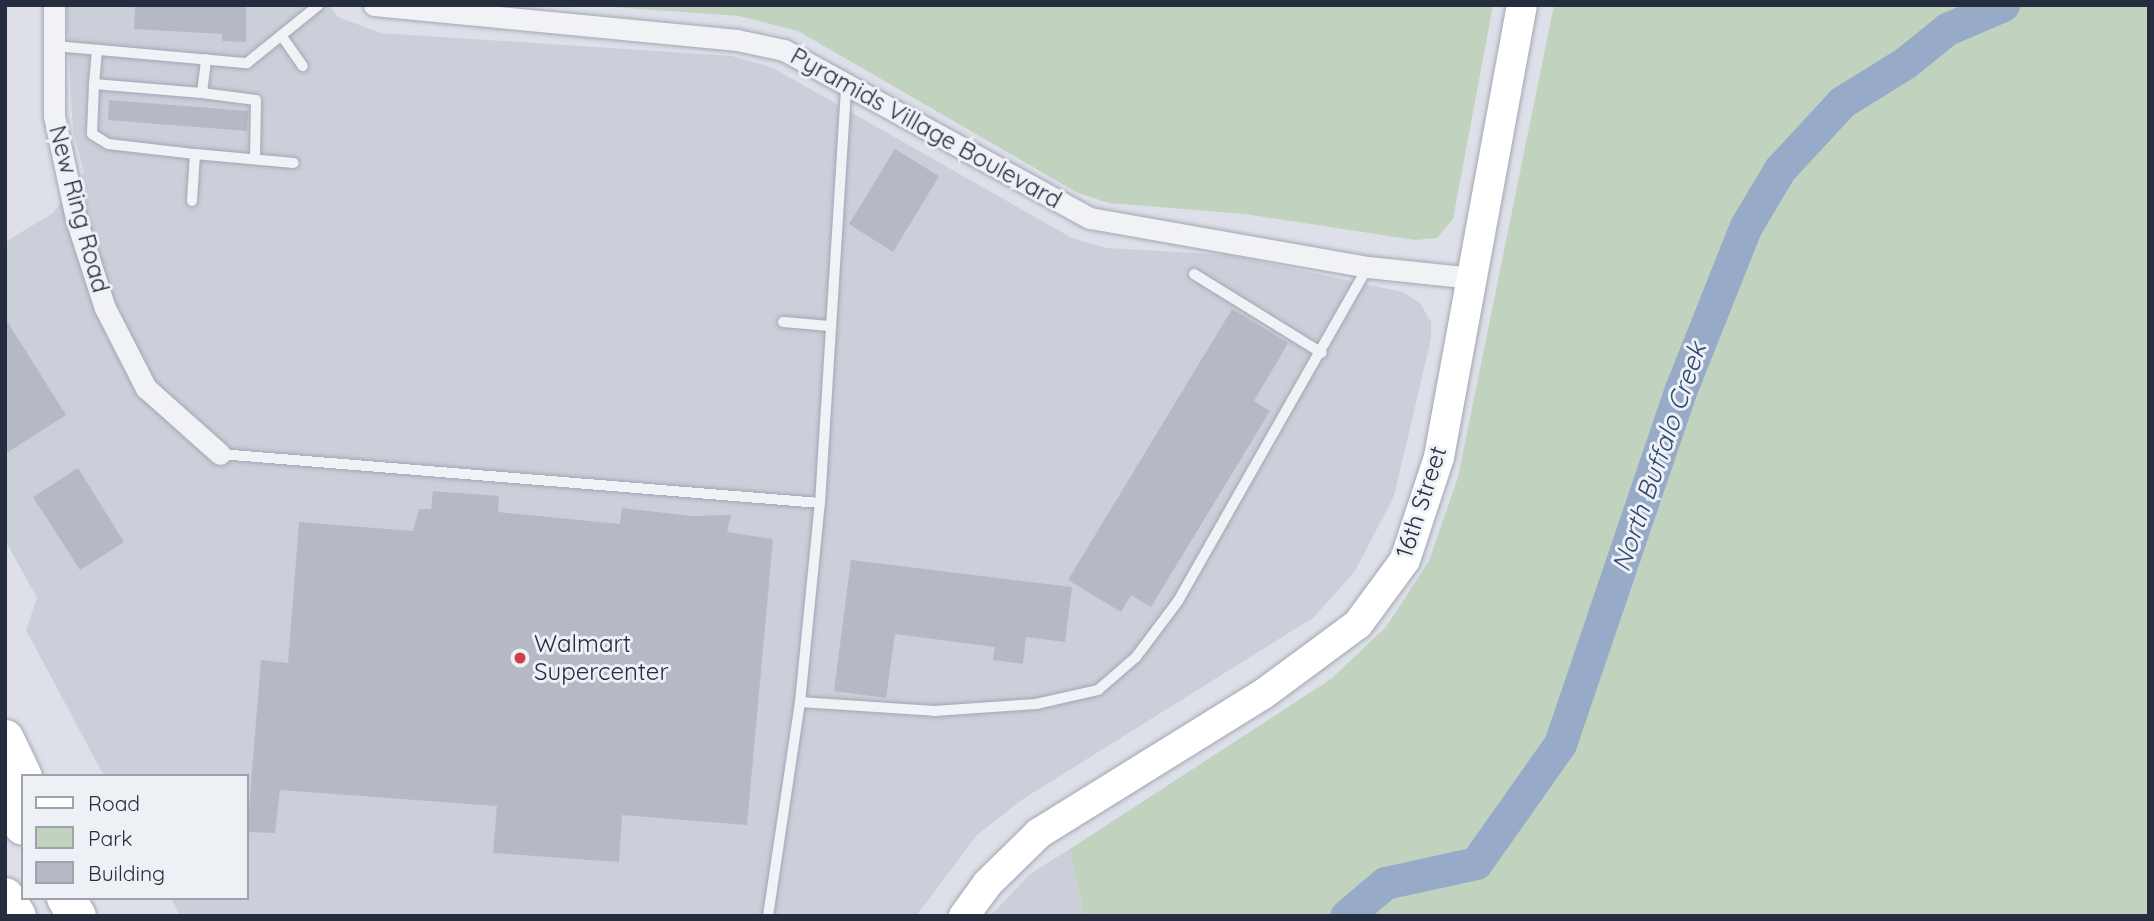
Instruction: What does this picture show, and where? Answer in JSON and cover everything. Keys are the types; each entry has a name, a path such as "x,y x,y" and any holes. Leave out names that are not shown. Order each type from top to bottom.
{"highway":[{"path":"5,739 22,774"},
{"path":"5,797 21,823"},
{"path":"5,897 17,916"},
{"path":"67,900 77,916"},
{"path":"81,900 89,916"}],"street":[{"name":"New Ring Road","path":"54,5 54,116 76,219 105,308 146,388 220,454"},
{"name":"Pyramids Village Boulevard","path":"374,5 737,40 784,50 1090,218 1368,267 1472,278"},
{"name":"16th Street","path":"964,916 987,884 1038,833 1262,695 1359,624 1405,560 1439,457 1522,5"}],"lane":[{"path":"55,46 247,63 319,5"},
{"path":"281,35 303,66"},
{"path":"97,50 89,125 98,140 195,154 294,163"},
{"path":"202,93 206,59"},
{"path":"94,83 256,100 255,159"},
{"path":"768,916 800,702 820,503 846,86"},
{"path":"192,201 195,154"},
{"path":"800,702 934,711 1036,704 1098,690 1136,657 1178,601 1322,353 1368,267"},
{"path":"1194,274 1322,353"},
{"path":"783,322 830,326"},
{"path":"220,454 820,503"}],"shaded area":[{"path":"66,5 328,5 338,17 381,33 732,56 773,68 1072,238 1107,248 1230,255 1402,292 1420,303 1431,322 1431,339 1394,496 1355,571 1314,617 1023,799 977,835 916,916 180,916 172,900 248,900 248,774 103,774 26,630 37,598 5,540 5,242 53,213 84,172 73,131"},
{"path":"1070,849 1084,916 990,916 1030,874"}],"green space":[{"path":"585,5 1493,5 1453,219 1437,238 1415,240 1245,214 1109,203 1078,193 798,31 739,16"},
{"path":"1554,5 2149,5 2149,916 1084,916 1070,849 1331,679 1386,627 1429,561 1458,477"}],"building":[{"path":"135,5 246,5 246,42 222,41 222,34 134,29"},
{"path":"109,100 248,111 247,131 108,120"},
{"path":"895,149 939,176 893,252 849,224"},
{"path":"1232,309 1288,343 1254,401 1270,411 1151,607 1131,595 1121,612 1068,580"},
{"path":"5,318 66,415 5,454"},
{"path":"78,468 124,542 80,570 33,497"},
{"path":"433,491 499,496 498,512 620,524 622,508 692,516 731,515 727,532 773,539 747,825 622,815 619,862 493,853 497,806 280,790 275,833 248,832 261,660 288,663 299,522 413,531 419,509 431,509"},
{"path":"851,560 1072,587 1065,642 1026,637 1023,664 993,660 995,647 895,634 886,698 834,691"}],"waterway":[{"name":"North Buffalo Creek","path":"1346,916 1385,883 1476,863 1560,744 1681,389 1746,226 1780,169 1842,102 1905,63 1947,29 2003,5"}],"place":[{"name":"Walmart Supercenter","path":"520,658"}]}
